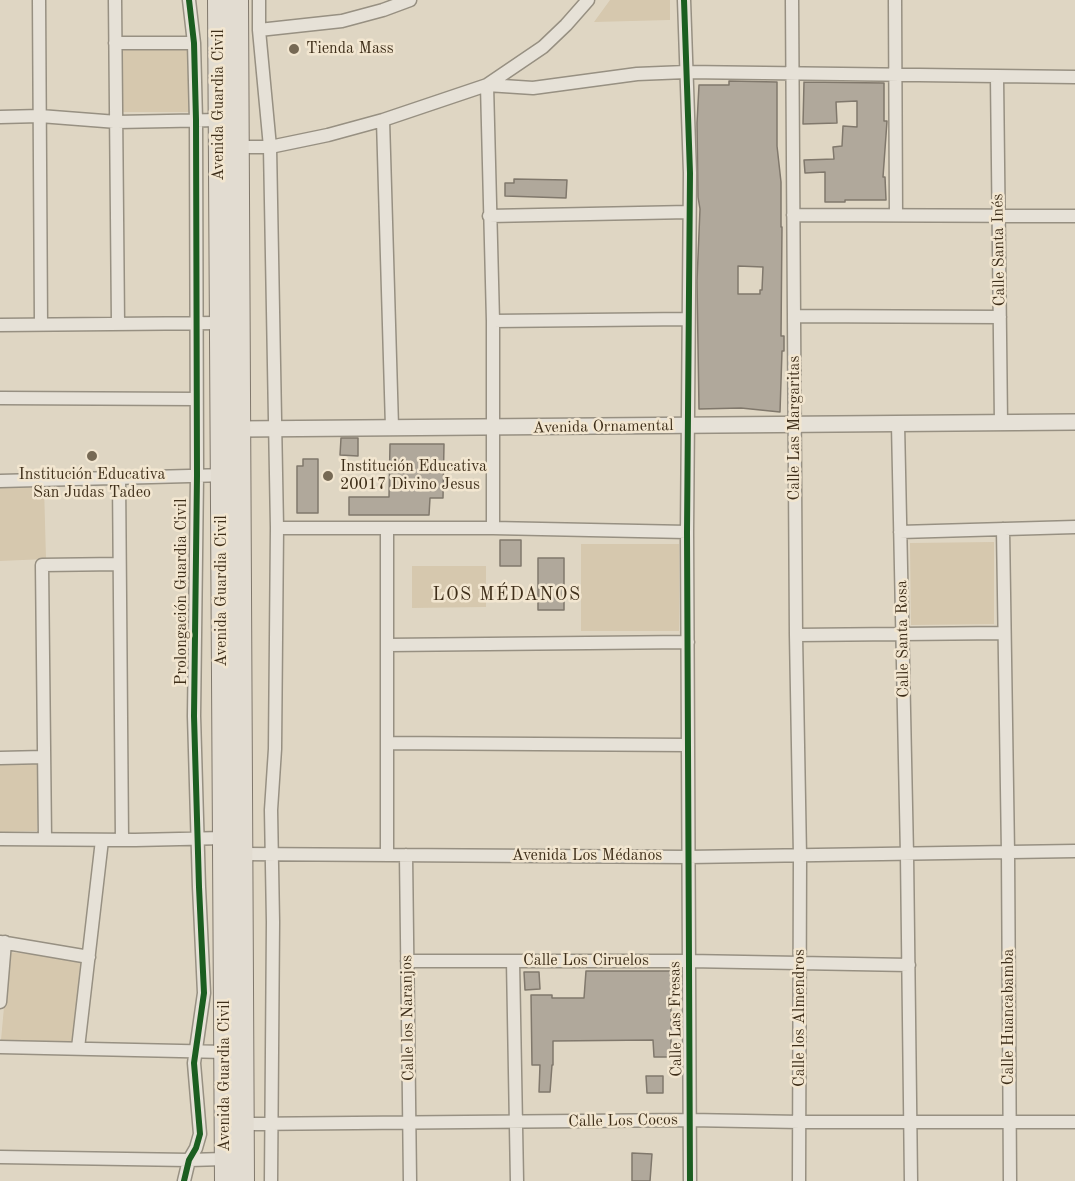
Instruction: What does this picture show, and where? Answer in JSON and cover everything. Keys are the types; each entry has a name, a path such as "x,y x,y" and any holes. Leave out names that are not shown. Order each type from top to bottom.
{"highway":[{"name":"Avenida Guardia Civil","path":"218,0 221,323 231,475 242,854 244,1181"},
{"name":"Avenida Guardia Civil","path":"225,1181 224,838 231,475 240,429 238,0"}],"street":[{"path":"39,0 41,324"},
{"path":"115,0 118,323"},
{"name":"Prolongación Guardia Civil","path":"184,1181 189,1160 200,1134 194,1064 204,993 194,716 196,120 194,43 189,0"},
{"path":"259,0 259,30 270,147 276,428 276,729 271,854 273,922 271,1181"},
{"path":"259,30 342,21 410,0"},
{"path":"238,147 270,147 328,135 383,120 487,85 543,47 588,0"},
{"name":"Calle Las Fresas","path":"684,0 689,212 687,532 690,1181"},
{"name":"Calle Las Margaritas","path":"792,0 796,635 800,856"},
{"path":"895,0 896,215"},
{"path":"115,43 194,43"},
{"path":"487,85 533,88 637,74 686,72 1075,77"},
{"name":"Calle Santa Inés","path":"997,77 1001,423"},
{"path":"487,85 493,321 493,528"},
{"path":"0,117 40,116 117,122 219,120"},
{"path":"383,120 392,427"},
{"path":"489,216 689,212"},
{"path":"793,215 1075,216"},
{"path":"794,316 1000,317"},
{"path":"493,321 688,319"},
{"path":"0,325 221,323"},
{"path":"0,398 196,399"},
{"name":"Avenida Ornamental","path":"240,429 1075,422"},
{"name":"Calle Santa Rosa","path":"898,424 912,1123 911,1181"},
{"path":"0,481 231,475"},
{"path":"118,477 122,840"},
{"path":"900,532 1075,527"},
{"path":"277,528 493,528 687,532"},
{"path":"387,528 387,855"},
{"name":"Calle Huancabamba","path":"1003,529 1010,1181"},
{"path":"45,839 42,565 119,564"},
{"path":"796,635 1005,633"},
{"path":"387,645 688,642"},
{"path":"387,743 688,745"},
{"path":"0,758 44,757"},
{"path":"0,839 224,838"},
{"path":"78,1048 102,840"},
{"name":"Avenida Los Médanos","path":"242,854 688,857 1075,851"},
{"name":"Calle los Naranjos","path":"406,855 410,1181"},
{"name":"Calle los Almendros","path":"799,1181 800,856"},
{"path":"0,1002 3,942 89,957"},
{"name":"Calle Los Ciruelos","path":"407,961 689,961 909,965"},
{"path":"513,961 517,1181"},
{"path":"0,1047 225,1052"},
{"name":"Calle Los Cocos","path":"243,1124 690,1120 912,1123 1075,1122"},
{"path":"0,1157 224,1159"}],"shaded area":[{"path":"610,0 670,0 670,20 594,22"},
{"path":"122,48 187,49 189,112 122,112"},
{"path":"44,486 46,559 0,561 0,488"},
{"path":"994,542 994,624 911,625 910,543"},
{"path":"581,544 679,544 679,631 581,631"},
{"path":"412,566 486,566 486,607 412,608"},
{"path":"0,761 39,762 37,831 0,832"},
{"path":"9,952 82,959 72,1044 1,1040"}],"building":[{"path":"729,81 777,82 777,146 782,227 781,336 784,336 780,412 741,408 699,409 697,281 700,209 697,123 699,85 729,85","holes":["738,266 763,267 760,294 738,294"]},
{"path":"804,82 884,83 884,121 887,121 883,177 885,177 886,200 825,202 825,172 805,173 804,160 834,159 833,147 842,146 843,126 857,127 857,101 836,102 837,123 803,124"},
{"path":"514,179 567,180 566,198 505,196 505,183 514,183"},
{"path":"341,438 358,438 358,456 340,455"},
{"path":"390,444 444,444 443,498 430,498 429,515 349,515 349,497 389,497"},
{"path":"303,459 318,459 318,513 297,513 297,466 303,466"},
{"path":"500,540 521,540 521,566 500,566"},
{"path":"538,558 564,558 564,610 538,610"},
{"path":"586,971 677,971 677,985 671,985 671,1057 654,1057 653,1040 553,1041 550,1092 539,1092 540,1065 532,1065 531,995 552,995 552,998 584,998"},
{"path":"524,972 539,972 540,989 525,990"},
{"path":"646,1076 663,1076 663,1093 647,1093"},
{"path":"632,1153 652,1154 650,1181 632,1181"}],"cycle path":[{"path":"184,1181 189,1160 200,1134 194,1063 204,993 194,716 197,476 196,120 194,43 189,0"},
{"path":"684,0 690,173 687,532 690,1181"}],"place":[{"name":"Tienda Mass","path":"294,49"},
{"name":"Institución Educativa San Judas Tadeo","path":"92,456"},
{"name":"Institución Educativa 20017 Divino Jesus","path":"328,476"}],"district":[{"name":"LOS MÉDANOS","path":"507,595"}]}
